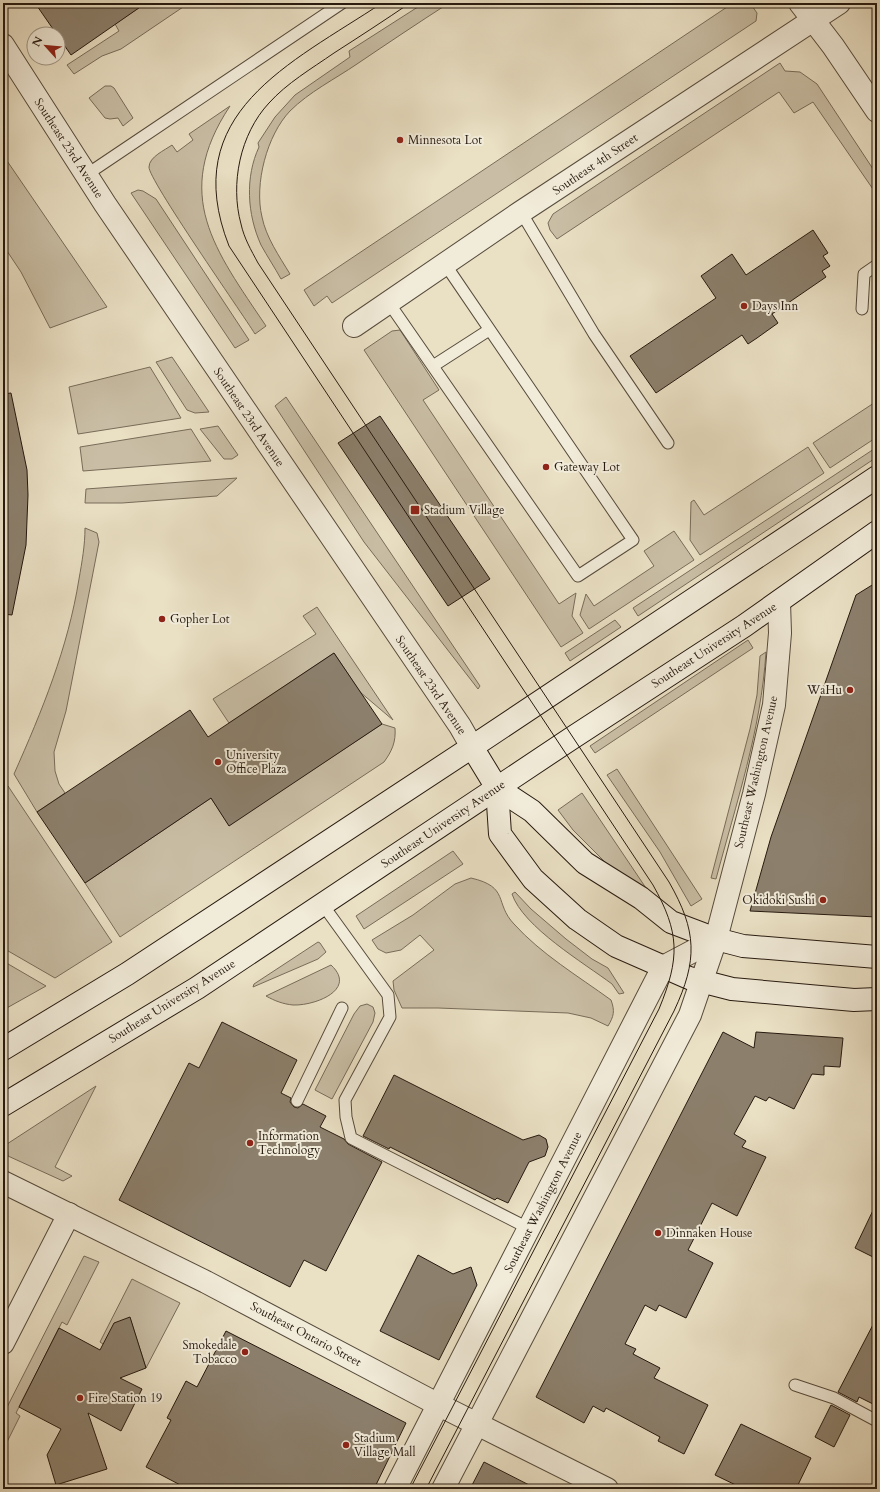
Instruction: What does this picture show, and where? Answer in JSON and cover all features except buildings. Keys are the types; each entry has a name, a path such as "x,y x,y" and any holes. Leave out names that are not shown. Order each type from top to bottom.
{"street":[{"name":"Southeast 4th Street","path":"354,326 522,212 807,11 839,3"},
{"path":"807,11 877,111"},
{"name":"Southeast 23rd Avenue","path":"3,45 86,175 460,726 497,788"},
{"path":"3,1049 127,974 472,747 877,477"},
{"name":"Southeast University Avenue","path":"3,1105 197,988 779,602 877,532"},
{"name":"Southeast Washington Avenue","path":"443,1489 690,1015 716,940 754,794 774,705 780,633 779,602"},
{"path":"497,788 532,811 585,863 641,898 671,922 716,940 743,946 877,957"},
{"path":"497,788 500,834 533,879 577,919 616,946 663,968 732,989 854,1000 877,999"},
{"path":"663,968 716,940"},
{"name":"Southeast Washington Avenue","path":"395,1489 663,968"},
{"name":"Southeast Ontario Street","path":"3,1182 312,1336 439,1405 607,1489"},
{"path":"3,1342 69,1214"}],"lane":[{"path":"86,175 342,3"},
{"path":"522,212 594,334 668,442"},
{"path":"388,302 578,576 633,540 445,264"},
{"path":"862,310 864,274 877,265"},
{"path":"433,366 489,330"},
{"path":"323,905 388,995 390,1016 345,1100 346,1117 351,1138 530,1229"},
{"path":"297,1101 342,1008"},
{"path":"795,1385 834,1398 877,1420"}],"shaded area":[{"path":"146,3 189,3 121,49 102,56 74,74 67,65 119,31 115,24"},
{"path":"424,3 449,3 305,98 290,111 275,133 264,161 261,175 260,204 264,224 273,246 290,274 281,279 261,245 253,221 250,183 254,159 259,147 258,143 275,117 295,95 350,57 349,51"},
{"path":"733,3 750,3 757,13 756,21 332,303 327,296 314,306 304,290"},
{"path":"780,63 785,71 800,72 817,84 877,175 877,195 813,102 794,113 779,92 557,239 550,230 548,223 553,214"},
{"path":"105,86 111,86 114,88 133,118 123,126 118,118 105,118 89,98"},
{"path":"230,106 213,138 204,167 202,195 207,221 217,246 231,272 266,326 255,334 163,195 149,167 154,157 172,145 177,152 193,140 189,134"},
{"path":"3,155 107,307 50,328 21,272 3,245"},
{"path":"138,190 143,191 156,199 249,340 235,348 131,193"},
{"path":"400,330 439,390 423,400 559,604 576,593 572,616 583,633 561,647 364,350 392,331"},
{"path":"172,357 209,412 195,413 187,410 156,362"},
{"path":"150,367 181,418 78,434 69,387"},
{"path":"286,397 480,686 478,689 364,542 275,406"},
{"path":"877,401 877,437 830,468 813,443"},
{"path":"218,426 238,455 232,459 224,459 200,429"},
{"path":"191,429 211,461 83,471 80,447"},
{"path":"808,447 824,473 700,555 690,540 691,502 694,500 704,515"},
{"path":"877,447 877,457 638,616 633,608"},
{"path":"237,478 217,496 122,503 85,503 86,489"},
{"path":"85,528 97,533 99,542 66,711 54,752 55,771 59,784 65,793 37,812 14,774 53,679 68,630 81,566"},
{"path":"674,531 694,560 589,629 580,615 586,594 594,606 654,566 644,551"},
{"path":"317,607 393,720 360,692 334,653 229,723 213,699 316,634 303,616"},
{"path":"615,620 621,627 570,661 565,653"},
{"path":"748,640 753,648 595,753 590,746"},
{"path":"766,652 759,710 747,767 716,879 711,878 750,729 757,695 760,656"},
{"path":"382,724 395,728 393,746 384,762 120,937 85,883 211,798 229,825"},
{"path":"617,769 702,899 691,906 660,852 607,775"},
{"path":"8,786 112,942 55,978 3,948 3,797"},
{"path":"582,793 648,891 612,869 573,830 558,810"},
{"path":"453,851 463,864 364,929 356,916"},
{"path":"471,878 491,886 496,891 500,896 508,916 514,924 536,945 611,1000 613,1013 612,1019 608,1026 591,1018 568,1013 402,1008 394,990 393,981 434,950 420,935 401,950 386,953 378,949 372,940 413,915 455,884"},
{"path":"515,892 531,909 566,939 592,959 608,968 624,993 619,994 612,984 556,944 528,919 518,906 512,894"},
{"path":"318,942 326,952 318,959 253,987 254,984"},
{"path":"3,961 46,986 5,1009 3,1008"},
{"path":"331,965 338,974 339,982 336,989 330,995 312,1003 302,1005 286,1004 266,996"},
{"path":"367,1004 373,1007 375,1013 373,1022 332,1099 315,1090 354,1014 360,1006"},
{"path":"96,1086 55,1167 72,1176 63,1181 8,1156 7,1144"},
{"path":"84,1256 99,1262 67,1325 62,1322 16,1413 20,1416 3,1450 3,1415"},
{"path":"132,1279 180,1303 146,1368 130,1318 103,1344 100,1342"}],"tram line":[{"path":"382,3 312,48 279,72 252,98 230,127 218,160 217,200 229,246 653,885 668,917 674,946 671,975 659,1009 410,1489"},
{"path":"410,3 291,83 276,96 259,115 244,144 237,176 238,209 242,229 258,263 669,882 685,916 691,946 687,976 682,993 674,1011 426,1489"}],"place":[{"name":"Minnesota Lot","path":"400,140"},
{"name":"Days Inn","path":"744,306"},
{"name":"Gateway Lot","path":"546,467"},
{"name":"Stadium Village","path":"415,510"},
{"name":"Gopher Lot","path":"162,619"},
{"name":"WaHu","path":"850,690"},
{"name":"University Office Plaza","path":"218,762"},
{"name":"Okidoki Sushi","path":"823,900"},
{"name":"Information Technology","path":"250,1143"},
{"name":"Dinnaken House","path":"658,1233"},
{"name":"Smokedale Tobacco","path":"245,1352"},
{"name":"Fire Station 19","path":"80,1398"},
{"name":"Stadium Village Mall","path":"346,1445"}]}
